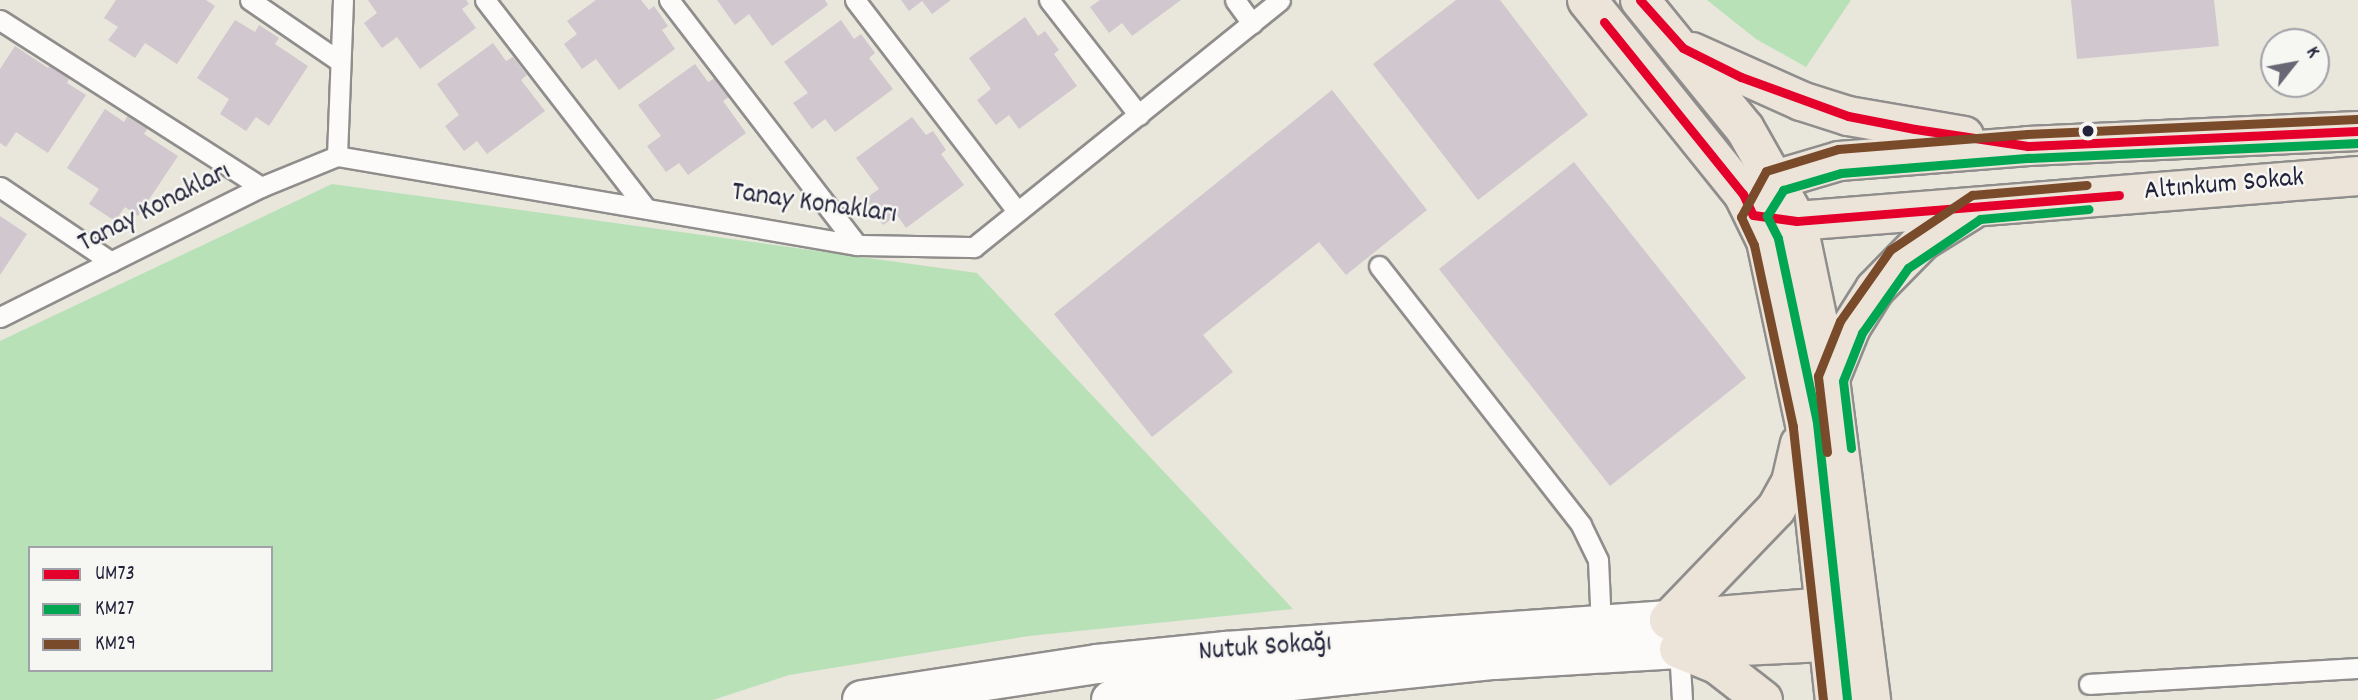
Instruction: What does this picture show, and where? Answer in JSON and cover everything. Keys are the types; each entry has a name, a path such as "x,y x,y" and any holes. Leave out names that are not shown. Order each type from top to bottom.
{"main road":[{"path":"1587,0 1743,194 1766,241 1805,425 1839,625 1871,700"},
{"path":"1640,0 1683,48 1745,129 1797,221 1830,379 1839,625 1835,700"},
{"path":"1683,48 1741,77 1848,116 2028,146"},
{"name":"Altınkum Sokak","path":"1775,180 1839,161 2028,146 2358,131"},
{"name":"Altınkum Sokak","path":"1753,215 1797,221 2358,176"},
{"path":"1753,215 1775,180"},
{"path":"1830,379 1851,327 1899,259 1976,207"},
{"path":"1674,634 1776,509 1791,482 1805,425"},
{"path":"1674,634 1839,625"},
{"path":"1674,634 1763,700"}],"street":[{"name":"Nutuk Sokağı","path":"862,700 1097,664 1601,625 1674,634"},
{"name":"Nutuk Sokağı","path":"1111,700 1494,660 1674,634"}],"lane":[{"path":"250,0 339,61"},
{"path":"337,156 343,0"},
{"path":"485,0 646,208"},
{"path":"669,0 857,245"},
{"path":"855,0 1017,211"},
{"path":"1049,0 1139,115"},
{"path":"1235,0 1252,23"},
{"name":"Tanay Konakları","path":"0,317 261,187 337,156 857,245 974,247 1280,0"},
{"path":"0,20 261,187"},
{"path":"0,187 111,262"},
{"path":"1379,267 1581,525 1598,560 1601,625"},
{"path":"1674,634 1682,700"},
{"path":"2090,684 2358,667"}],"green space":[{"path":"1707,0 1851,0 1806,67 1756,39"},
{"path":"332,184 977,273 1293,609 1029,636 789,675 713,700 0,700 0,341"}],"building":[{"path":"116,0 206,0 215,6 177,64 145,43 135,58 108,40 118,27 104,18"},
{"path":"368,0 466,0 469,4 462,9 476,28 420,69 397,37 382,48 364,23 377,13"},
{"path":"596,0 641,0 649,10 654,6 668,26 662,30 675,49 619,90 596,59 582,69 564,44 577,34 567,21"},
{"path":"717,0 825,0 828,5 772,46 749,14 735,25"},
{"path":"901,0 951,0 932,14 922,1 909,11"},
{"path":"1100,0 1181,0 1132,36 1122,23 1109,33 1090,7"},
{"path":"1456,0 1500,0 1588,115 1478,200 1373,64"},
{"path":"2071,0 2214,0 2219,46 2077,59"},
{"path":"1025,17 1038,36 1045,31 1059,50 1054,54 1077,86 1019,129 1009,115 996,125 977,100 991,89 969,58"},
{"path":"235,20 255,32 259,25 279,38 275,44 308,66 269,126 256,117 246,131 220,114 229,99 197,78"},
{"path":"841,20 854,39 861,34 875,53 869,58 893,89 835,132 825,119 812,129 793,103 808,93 784,62"},
{"path":"493,43 506,61 513,57 527,75 521,80 545,111 487,154 477,141 464,151 445,126 459,115 437,84"},
{"path":"15,46 48,68 52,62 71,75 67,83 86,95 48,153 16,132 6,147 0,143 0,69"},
{"path":"695,64 708,82 715,78 729,97 723,101 746,133 688,175 679,163 666,172 647,146 661,136 638,105"},
{"path":"1332,90 1427,210 1346,275 1319,242 1203,335 1233,372 1152,437 1054,314"},
{"path":"105,109 124,122 128,115 148,128 144,134 178,156 138,216 125,207 115,221 89,204 99,189 67,168"},
{"path":"912,117 926,135 933,131 946,150 941,154 964,185 906,228 897,215 883,225 865,199 879,189 856,158"},
{"path":"1574,162 1746,378 1610,486 1439,269"},
{"path":"0,216 27,234 0,275"}],"transit line":[{"name":"UM73","path":"1640,0 1683,48 1741,77 1848,116 1915,129 2028,146 2358,131"},
{"name":"UM73","path":"1604,22 1743,194 1753,215"},
{"name":"KM29","path":"1823,700 1793,427 1754,245 1741,217 1766,171 1838,149 2027,134 2357,119"},
{"name":"KM27","path":"1847,699 1817,422 1778,238 1767,216 1783,190 1841,173 2029,158 2358,143"},
{"name":"KM29","path":"1827,452 1818,376 1840,321 1890,250 1972,195 2087,185"},
{"name":"UM73","path":"1753,215 1797,221 2119,195"},
{"name":"KM27","path":"1851,448 1843,381 1862,333 1908,268 1980,219 2089,209"}]}
